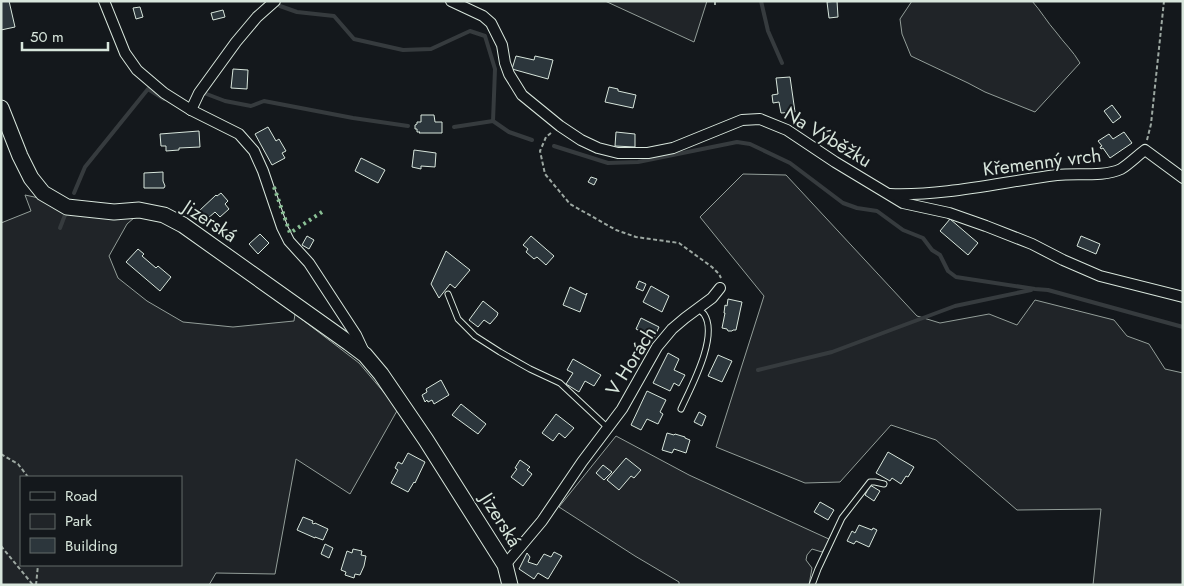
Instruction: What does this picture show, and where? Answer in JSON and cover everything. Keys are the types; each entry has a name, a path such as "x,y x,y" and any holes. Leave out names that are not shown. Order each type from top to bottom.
{"street":[{"path":"104,1 125,53 137,70 164,93 191,110 199,93 236,42 257,17 275,1"},
{"name":"Na Výběžku","path":"451,1 491,22 502,44 509,74 522,94 560,126 581,140 598,148 610,152 648,153 673,148 742,120 760,119 788,130 835,162 903,203 949,213 986,226 1032,244 1062,260 1100,276 1183,296"},
{"name":"Jizerská","path":"1,108 31,178 44,193 67,207 114,212 139,210 164,215 183,225 365,355 381,374 426,440 505,565 510,585"},
{"name":"Jizerská","path":"191,110 239,134 254,151 264,171 288,241 309,263 356,335 365,355"},
{"path":"1145,150 1183,178"},
{"name":"Křemenný vrch","path":"889,194 934,193 1059,175 1102,174 1120,169 1145,150"},
{"name":"V Horách","path":"505,565 542,521 582,462 622,409 657,347 672,330 712,298 720,288"}],"lane":[{"path":"448,294 458,320 475,336 530,369 560,383 608,428"},
{"path":"681,408 700,367 709,337 704,314 698,308"},
{"path":"812,585 818,568 848,509 870,482 884,484"}],"path":[{"path":"1145,150 1152,124 1164,1"},
{"path":"560,126 546,137 540,150 545,174 570,204 616,230 636,237 679,243 720,274 722,279 720,288"},
{"path":"1,454 18,464 27,476"},
{"path":"1,546 35,585"},
{"path":"35,585 38,566"}],"green space":[{"path":"605,1 707,1 694,42"},
{"path":"912,1 1032,1 1080,63 1035,112 985,92 911,56 902,34 900,19"},
{"path":"743,174 786,175 917,316 940,323 989,314 1017,325 1035,300 1114,320 1127,336 1149,344 1165,369 1183,373 1183,585 1093,585 1101,509 1017,510 936,440 891,425 840,482 805,483 716,447 764,296 700,217"},
{"path":"25,195 39,198 64,214 114,219 135,217 127,224 109,256 118,278 147,301 183,322 233,327 294,321 295,314 359,363 398,409 350,494 296,459 275,574 216,573 209,585 1,585 1,223 31,211"},
{"path":"616,436 689,475 831,540 822,552 812,549 807,555 806,560 812,568 809,585 679,585 679,582 559,507"}],"building":[{"path":"1,1 9,1 15,27 1,30"},
{"path":"837,1 838,17 829,18 827,2"},
{"path":"140,7 143,17 136,19 133,8"},
{"path":"223,10 225,17 213,20 211,13"},
{"path":"516,56 534,60 535,56 553,60 548,79 512,69"},
{"path":"233,69 248,70 247,89 231,88"},
{"path":"790,77 795,112 781,113 779,102 773,103 772,95 778,94 776,78"},
{"path":"609,87 636,95 633,108 605,102"},
{"path":"1112,105 1121,117 1113,123 1104,111"},
{"path":"421,115 434,115 435,122 442,122 442,133 417,132 415,125 417,122 421,122"},
{"path":"268,127 276,141 279,139 286,151 282,153 285,158 272,165 255,134"},
{"path":"199,131 200,147 166,151 166,146 161,146 160,134"},
{"path":"616,132 635,134 635,147 615,146"},
{"path":"1124,132 1132,143 1110,158 1103,148 1101,149 1100,147 1102,146 1098,141 1109,134 1113,139"},
{"path":"414,150 436,153 435,167 421,166 421,169 412,167"},
{"path":"361,158 385,170 378,183 355,171"},
{"path":"163,172 164,188 144,188 144,173"},
{"path":"591,177 597,179 594,185 588,182"},
{"path":"221,193 228,201 225,204 229,209 220,217 215,212 207,219 199,211 216,195"},
{"path":"950,219 978,243 968,255 940,231"},
{"path":"260,234 269,243 258,254 249,244"},
{"path":"307,236 314,240 309,249 302,245"},
{"path":"531,236 554,256 546,265 537,257 534,259 526,252 528,249 523,245"},
{"path":"1081,236 1100,244 1096,254 1077,246"},
{"path":"138,249 144,254 142,256 156,268 158,266 171,277 160,291 126,262"},
{"path":"446,251 470,270 455,288 450,284 439,298 431,284"},
{"path":"639,281 646,284 643,291 636,288"},
{"path":"651,286 669,296 662,312 643,302"},
{"path":"570,287 586,295 587,293 580,312 563,305"},
{"path":"728,299 742,302 736,330 732,331 722,328 725,305 727,306"},
{"path":"483,301 498,313 490,324 484,320 478,327 469,320"},
{"path":"641,318 659,327 654,338 636,329"},
{"path":"668,353 679,359 674,370 685,375 679,386 674,383 670,391 653,383"},
{"path":"718,355 732,361 722,382 708,376"},
{"path":"573,359 601,375 594,386 585,381 579,392 566,384 573,373 567,370"},
{"path":"441,380 449,395 434,404 432,400 425,402 422,395 427,392 426,389"},
{"path":"647,391 666,400 660,412 663,414 658,424 647,419 641,430 631,425"},
{"path":"461,404 486,424 478,434 452,415"},
{"path":"699,412 706,416 702,426 694,422"},
{"path":"556,414 574,428 565,438 559,433 553,441 542,433"},
{"path":"667,433 690,440 686,453 674,449 672,453 662,450"},
{"path":"888,452 914,467 901,484 892,478 890,481 876,473"},
{"path":"408,453 425,462 415,483 408,492 391,483 398,470 395,468 398,462 402,464"},
{"path":"626,458 641,470 634,478 631,476 619,490 607,480"},
{"path":"520,460 530,467 527,470 532,474 523,486 511,477 517,469 515,468"},
{"path":"603,465 612,472 604,480 596,473"},
{"path":"870,485 880,491 874,501 865,495"},
{"path":"820,502 834,510 828,520 814,512"},
{"path":"303,517 313,521 312,523 314,524 328,529 323,540 297,530"},
{"path":"859,525 877,530 869,547 856,541 854,544 847,541 852,531 855,533"},
{"path":"325,544 333,548 329,558 321,554"},
{"path":"353,549 362,551 361,555 366,556 360,575 355,574 354,578 345,575 346,572 341,570 347,551 352,553"},
{"path":"554,552 562,556 548,579 538,573 534,579 519,569 527,553 530,557 528,562 537,565 544,554 551,557"}],"waterway":[{"path":"761,1 768,31 782,63"},
{"path":"280,6 297,12 334,16 354,39 403,50 431,49 470,31 485,36 495,69 493,121 509,132 532,140"},
{"path":"74,193 85,167 148,89 164,99"},
{"path":"204,93 225,101 251,106 264,101 353,118 408,126"},
{"path":"454,127 493,121"},
{"path":"554,146 608,163 638,162 737,142 750,144 790,163 843,203 857,208 877,211 903,230 923,238 932,250 940,255 948,271 956,277 1048,290 1183,327"},
{"path":"60,228 65,215"},
{"path":"758,370 832,352 955,306 1031,290"}],"hedge":[{"path":"274,187 290,233 325,210"}]}
